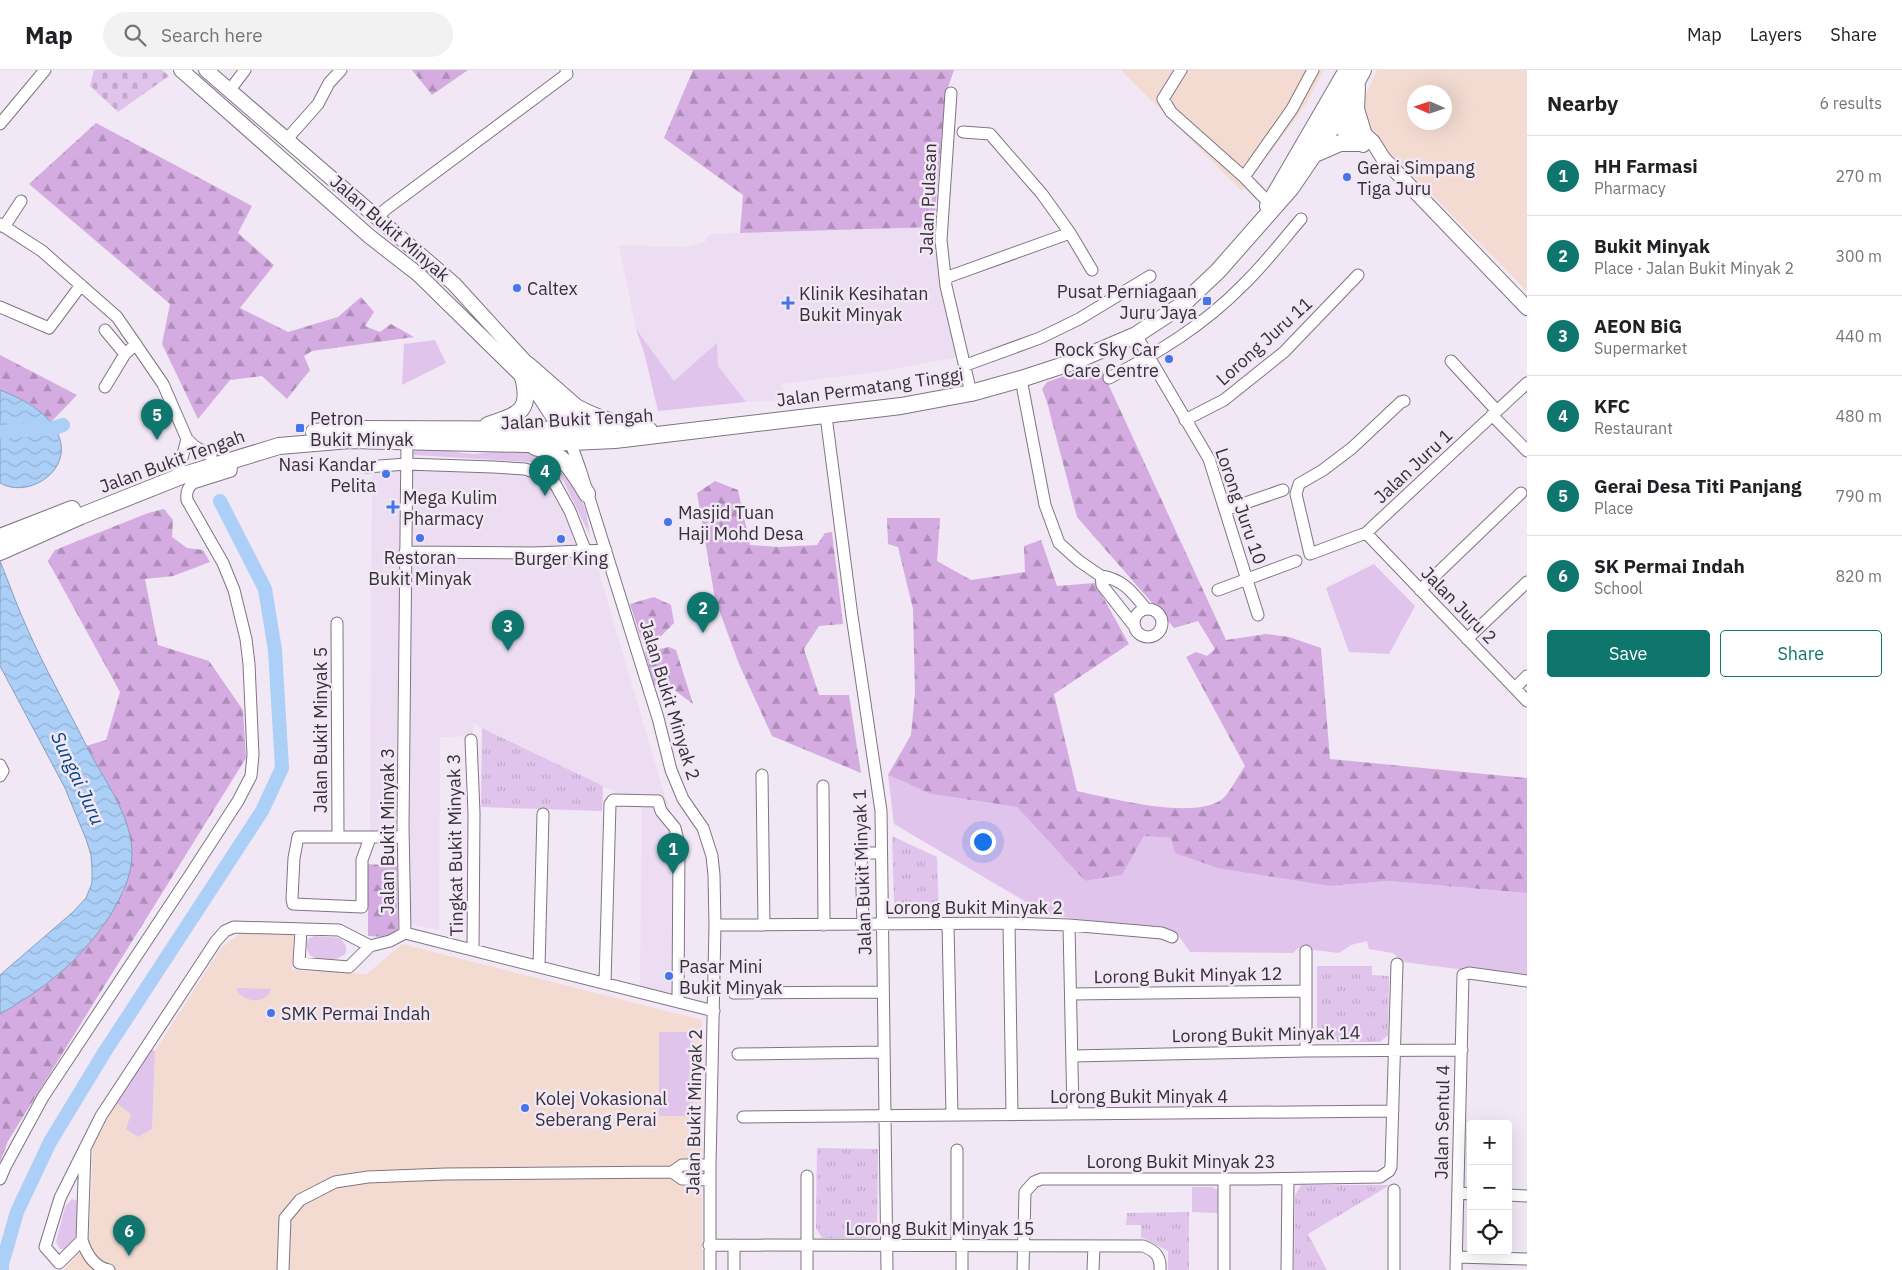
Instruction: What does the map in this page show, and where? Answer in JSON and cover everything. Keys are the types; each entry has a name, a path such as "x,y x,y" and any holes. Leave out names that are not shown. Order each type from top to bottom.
{"highway":[{"name":"Jalan Permatang Tinggi","path":"1262,219 1269,203 1332,113 1356,73"},
{"path":"1315,154 1340,143 1361,137 1356,109 1356,73"},
{"name":"Jalan Permatang Tinggi","path":"669,433 826,416 901,406 971,393 1073,362 1136,335 1182,305 1218,271 1262,219 1281,201 1315,154 1332,113"},
{"path":"472,430 514,416 522,409 527,399 526,371"},
{"path":"526,371 585,412 625,426 669,433"},
{"name":"Jalan Bukit Tengah","path":"2,546 143,480 211,456 273,438 337,429 472,430 570,435 615,440 669,433"},
{"name":"Jalan Bukit Tengah","path":"2,546 184,474 264,450 303,443 350,440 526,444 570,435"},
{"path":"526,444 552,452 563,460 587,494"}],"main road":[{"name":"Jalan Bukit Minyak","path":"181,70 369,236 419,275 526,371 563,408 570,435"},
{"name":"Jalan Bukit Minyak","path":"206,70 454,284 526,371"},
{"path":"219,104 226,103 229,91"},
{"path":"236,118 237,109 241,104 245,104"},
{"path":"1332,113 1361,137 1373,142 1383,158 1527,308"}],"street":[{"path":"0,124 45,70"},
{"path":"229,91 245,70"},
{"path":"287,139 318,104 330,83 341,70"},
{"path":"378,218 386,209 567,74 566,70"},
{"path":"1181,70 1163,99 1171,112 1244,177 1269,203"},
{"path":"1244,177 1292,109 1313,70"},
{"name":"Jalan Pulasan","path":"951,93 941,234 945,278 971,393"},
{"path":"963,132 990,134 1042,194 1070,232 1092,270"},
{"path":"21,201 2,226 42,250 117,316 162,384 187,439 194,446 211,456"},
{"path":"1109,378 1150,357 1193,329 1244,284 1300,219"},
{"path":"945,278 1070,232"},
{"name":"Lorong Juru 11","path":"1185,420 1224,400 1284,352 1358,275"},
{"path":"966,365 1048,334 1079,319 1150,276"},
{"path":"0,307 49,328 81,285"},
{"path":"105,330 125,354"},
{"name":"Lorong Juru 10","path":"1136,335 1209,459 1258,615"},
{"path":"105,387 125,354 136,344"},
{"path":"1451,361 1527,451"},
{"path":"1022,379 1045,505 1059,543 1079,561 1101,576 1110,578 1130,589 1146,609"},
{"name":"Jalan Juru 1","path":"1404,401 1352,448 1323,470 1299,484 1296,494 1310,554 1366,533 1527,383"},
{"name":"Jalan Bukit Minyak 1","path":"826,416 852,616 881,811 887,1270"},
{"name":"Jalan Bukit Minyak 2","path":"570,435 658,718 671,770 683,799 703,828 712,856 715,925 710,1165 710,1270"},
{"path":"178,468 187,439"},
{"name":"Jalan Bukit Minyak 3","path":"406,440 403,837 405,933 714,1011"},
{"path":"0,1179 43,1097 238,801 250,776 253,754 246,639 234,590 224,563 187,500 186,492 193,483 231,471 232,464 230,460"},
{"path":"367,466 406,464 525,469 543,475 554,482 570,511 586,552"},
{"path":"1225,510 1283,490"},
{"path":"1420,590 1521,493"},
{"name":"Jalan Juru 2","path":"1366,533 1527,701"},
{"path":"405,552 586,552 606,550"},
{"path":"1218,590 1296,561"},
{"path":"1101,576 1102,585 1139,633 1152,637 1159,631 1162,622 1159,614 1151,609 1146,609 1135,618 1135,627"},
{"path":"1468,639 1527,582"},
{"name":"Jalan Bukit Minyak 5","path":"337,623 338,837"},
{"path":"1515,688 1527,676"},
{"name":"Tingkat Bukit Minyak 3","path":"471,740 474,814 473,950"},
{"path":"0,765 2,771 0,776"},
{"path":"762,775 764,925"},
{"path":"823,786 824,925"},
{"path":"605,983 610,804 613,800 658,801 661,811 675,828 679,844 678,1001"},
{"path":"540,967 543,814"},
{"path":"370,838 362,860 362,907 294,904 292,899 294,858 298,837 403,837"},
{"path":"863,925 862,853 881,852"},
{"path":"1009,923 1012,1114"},
{"path":"948,924 952,1115"},
{"path":"1069,924 1073,1113"},
{"name":"Lorong Bukit Minyak 2","path":"715,925 1069,924 1162,933 1172,937"},
{"path":"82,1240 59,1263 45,1247 60,1198 101,1116 216,941 225,931 234,927 340,930 370,946"},
{"path":"301,930 299,963 349,966 370,946 390,942 405,933"},
{"path":"1306,951 1306,1051"},
{"path":"1392,1112 1396,964"},
{"name":"Jalan Sentul 4","path":"1456,1270 1463,975 1469,973 1527,981"},
{"name":"Lorong Bukit Minyak 12","path":"1070,994 1306,991"},
{"path":"734,993 883,992"},
{"name":"Lorong Bukit Minyak 14","path":"1072,1056 1462,1050"},
{"path":"738,1054 884,1052"},
{"name":"Lorong Bukit Minyak 4","path":"743,1117 1392,1112"},
{"name":"Lorong Bukit Minyak 23","path":"1023,1270 1025,1192 1034,1182 1041,1179 1380,1177 1389,1171 1391,1167 1392,1112"},
{"path":"86,1149 82,1240 86,1252 103,1269 109,1270"},
{"path":"957,1150 959,1246 962,1270"},
{"path":"283,1270 285,1218 300,1200 335,1182 368,1177 445,1174 672,1172 682,1165 710,1165"},
{"path":"672,1172 682,1179 710,1180"},
{"path":"807,1176 807,1270"},
{"path":"1224,1179 1224,1270"},
{"path":"1286,1270 1288,1179"},
{"path":"1394,1190 1394,1270"},
{"path":"1458,1193 1467,1194"},
{"path":"1512,1195 1527,1196"},
{"name":"Lorong Bukit Minyak 15","path":"710,1245 1143,1246 1151,1249 1158,1256 1160,1267"},
{"path":"734,1245 734,1270"},
{"path":"1093,1270 1094,1246"},
{"path":"1456,1257 1525,1263"}],"shaded area":[{"path":"1121,70 1324,70 1306,104 1242,191"},
{"path":"1377,70 1527,70 1527,291 1366,128 1363,101"},
{"name":"Klinik Kesihatan Bukit Minyak","path":"934,227 938,276 959,357 876,372 781,384 785,400 658,411 644,352 636,329 619,245 686,247 705,242 710,234"},
{"path":"372,466 525,469 554,482 586,552 598,569 665,797 683,841 684,998 640,986 642,795 619,794 473,723 473,736 440,737 439,930 405,923 403,838 370,838"},
{"name":"Kolej Vokasional Seberang Perai","path":"241,933 294,934 292,970 367,974 402,944 702,1020 702,1270 64,1270 89,1239 93,1147 116,1103 152,1129 155,1051 221,948"}],"green space":[{"path":"94,70 162,70 169,76 118,112 90,86"},
{"path":"412,70 468,70 432,95"},
{"path":"693,70 954,70 945,96 934,227 740,233 743,195 664,138"},
{"path":"96,123 252,206 238,233 274,265 240,308 288,332 338,317 361,297 374,312 365,326 380,332 391,324 414,337 312,351 304,356 310,370 287,399 262,376 230,380 198,419 162,344 170,304 29,184"},
{"path":"636,329 674,381 717,343 718,366 746,402 658,411 644,352"},
{"path":"435,340 446,363 402,385 404,344"},
{"path":"0,355 77,395 51,422 30,404 0,390"},
{"path":"1099,364 1226,640 1266,634 1289,637 1321,648 1330,759 1527,778 1527,893 1389,881 1330,886 1218,868 1175,853 1171,838 1144,836 1122,875 1085,881 1017,807 931,794 888,775 911,735 915,693 913,609 898,547 888,544 887,518 940,518 937,561 971,580 1025,572 1024,546 1041,540 1057,586 1095,583 1129,644 1054,694 1077,791 1150,806 1191,808 1208,806 1224,797 1245,766 1186,657 1196,652 1207,656 1215,649 1198,621 1174,628 1077,517 1042,389 1047,382"},
{"path":"417,449 450,450 475,454 492,452 550,453 574,480 586,511 590,536 560,474 531,462 413,455 413,452"},
{"path":"715,481 738,490 750,545 779,547 817,545 825,533 832,532 843,624 819,626 804,649 819,695 849,695 861,773 772,736 739,664 715,599 697,493"},
{"path":"164,509 173,520 172,537 187,548 203,550 210,562 173,576 145,579 158,645 209,661 243,710 246,758 8,1141 0,1162 0,1014 23,1001 124,891 132,855 120,809 86,746 106,740 120,692 48,561 55,550 148,513"},
{"path":"1374,564 1415,606 1389,654 1349,652 1326,588"},
{"path":"654,597 671,605 674,623 657,640 641,638 630,604"},
{"path":"669,647 676,650 693,704 669,686 654,685 645,652"},
{"path":"482,728 603,786 602,811 481,807"},
{"path":"888,775 931,794 1017,807 1085,881 1122,875 1144,836 1171,838 1330,886 1389,881 1527,893 1527,978 1403,962 1393,953 1369,949 1367,941 1351,945 1339,953 1298,948 1293,953 1190,952 1176,932 1048,915 894,824"},
{"path":"892,836 937,857 939,913 902,912 894,904"},
{"path":"368,864 397,866 398,931 387,937 368,936"},
{"path":"314,936 340,938 346,946 346,953 341,957 327,960 313,957 307,947 308,939"},
{"path":"1317,966 1372,966 1372,975 1389,976 1388,1035 1380,1042 1325,1042 1317,1036"},
{"path":"236,988 271,989 265,998 254,1000 243,997"},
{"path":"659,1032 693,1032 693,1116 659,1116"},
{"path":"150,1049 155,1051 152,1129 138,1137 126,1129 131,1114 116,1103"},
{"path":"817,1148 878,1149 877,1230 869,1238 822,1238 816,1228"},
{"path":"1301,1185 1390,1185 1308,1234 1327,1270 1294,1270 1295,1195"},
{"path":"1192,1187 1211,1187 1218,1190 1218,1213 1192,1212"},
{"path":"72,1199 80,1202 77,1237 66,1249 60,1249 56,1242 65,1207"},
{"path":"1189,1212 1189,1270 1168,1270 1168,1251 1141,1237 1141,1225 1126,1225 1127,1213"}],"water":[{"path":"0,390 19,398 38,410 53,425 58,434 61,444 61,455 57,465 51,474 42,481 32,485 21,488 10,487 0,483"},
{"name":"Sungai Juru","path":"0,561 23,620 41,657 122,811 131,839 132,862 128,878 111,914 88,945 48,983 0,1014 0,975 73,912 86,898 92,883 92,869 91,855 86,839 65,788 0,666"}],"waterway":[{"path":"0,432 54,428 63,425"},
{"path":"2,1270 2,1264 17,1212 50,1142 104,1053 262,811 282,768 275,650 265,589 220,501"}],"place":[{"name":"Gerai Simpang Tiga Juru","path":"1347,177"},
{"name":"Caltex","path":"517,288"},
{"name":"Pusat Perniagaan Juru Jaya","path":"1207,301"},
{"name":"Klinik Kesihatan Bukit Minyak","path":"788,303"},
{"name":"Rock Sky Car Care Centre","path":"1169,359"},
{"name":"Petron Bukit Minyak","path":"300,428"},
{"name":"Gerai Desa Titi Panjang","path":"157,440"},
{"name":"Nasi Kandar Pelita","path":"386,474"},
{"name":"KFC","path":"545,496"},
{"name":"Mega Kulim Pharmacy","path":"393,507"},
{"name":"Masjid Tuan Haji Mohd Desa","path":"668,522"},
{"name":"Restoran Bukit Minyak","path":"420,538"},
{"name":"Burger King","path":"561,539"},
{"name":"Bukit Minyak","path":"703,633"},
{"name":"AEON BiG","path":"508,651"},
{"name":"HH Farmasi","path":"673,874"},
{"name":"Pasar Mini Bukit Minyak","path":"669,976"},
{"name":"SMK Permai Indah","path":"271,1013"},
{"name":"Kolej Vokasional Seberang Perai","path":"525,1108"},
{"name":"SK Permai Indah","path":"129,1256"}]}
